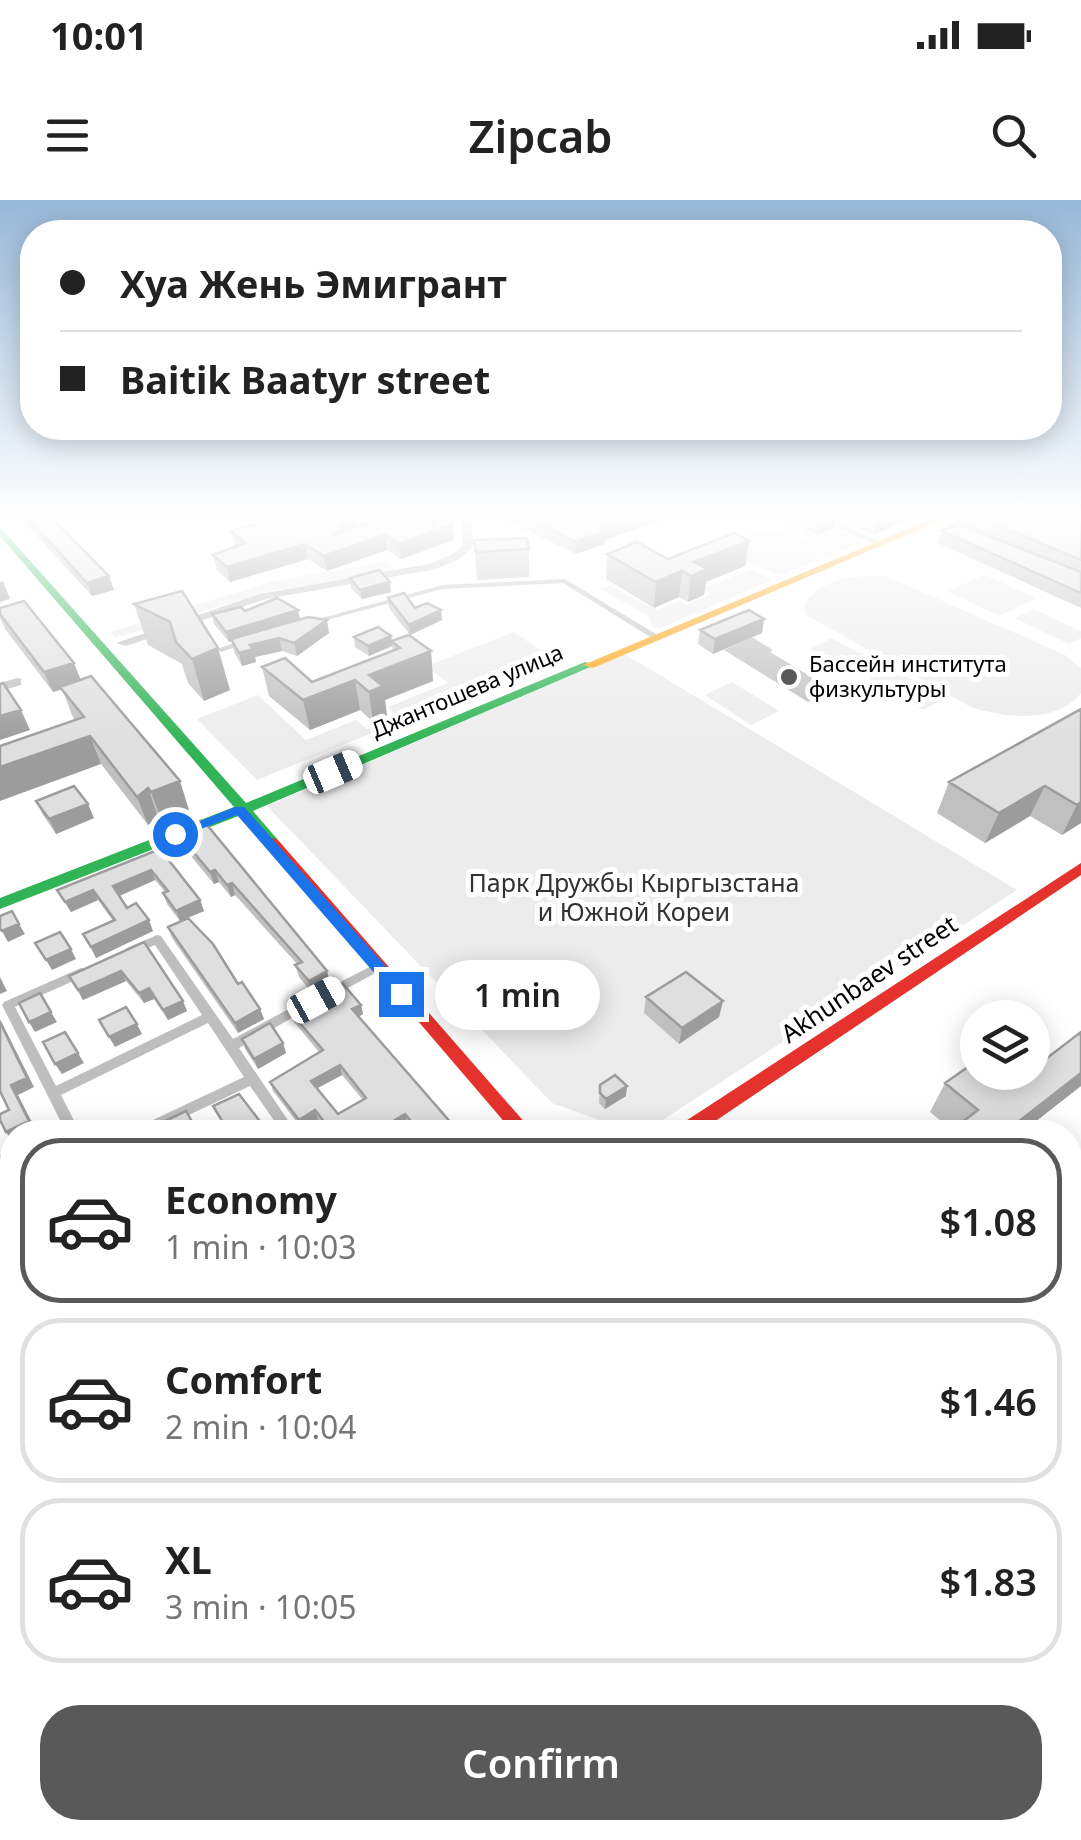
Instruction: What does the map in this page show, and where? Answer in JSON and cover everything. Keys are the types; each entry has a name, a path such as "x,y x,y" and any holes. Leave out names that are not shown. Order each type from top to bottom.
{"main road":[{"path":"48,592 513,1120"},
{"name":"Джантошева улица","path":"0,904 239,810 766,592"},
{"name":"Akhunbaev street","path":"703,1120 1081,868"}],"street":[{"path":"303,625 425,592"},
{"path":"582,592 656,636"},
{"path":"221,649 264,636"},
{"path":"124,954 157,939 281,1120"},
{"path":"64,1120 8,1006 107,962"},
{"path":"230,1046 377,967"},
{"path":"53,1092 210,1017"},
{"path":"166,1120 252,1079"}],"green space":[{"path":"240,592 268,592 115,638 110,632"},
{"path":"605,592 621,592 657,610 680,600 687,605 710,594 706,592 746,592 653,628 648,616"},
{"path":"817,592 921,592 1065,655 1081,668 1081,693 1058,710 1029,716 971,707 806,615 804,605"},
{"path":"948,592 1022,592 1036,598 999,616"},
{"path":"1034,609 1081,631 1081,638 1069,644 1015,618"},
{"path":"514,632 553,659 257,780 197,719 258,695 306,740 356,720 367,729 397,717 388,707 448,683 427,666"},
{"path":"831,638 883,665 862,676 810,649"},
{"name":"Парк Дружбы Кыргызстана и Южной Кореи","path":"623,653 1017,890 662,1120 599,1120 552,1103 267,806"},
{"path":"892,669 946,698 923,710 870,679"},
{"path":"732,682 779,711 751,725 705,695"}],"shaded area":[{"name":"Бассейн института физкультуры","path":"752,637 833,690 808,702 724,650"}],"building":[{"path":"182,592 218,648 192,659 176,642 170,622 134,604"},
{"path":"404,593 415,608 427,603 441,610 409,625 388,598"},
{"path":"277,598 298,610 226,632 212,614 241,607 245,611"},
{"path":"24,601 74,663 44,672 0,614 0,608"},
{"path":"749,610 764,619 715,639 700,630"},
{"path":"308,617 327,620 294,643 279,638 250,645 253,649 239,653 231,639"},
{"path":"378,627 391,636 368,646 354,637"},
{"path":"409,635 431,651 369,675 383,686 369,692 355,680 303,700 262,667 285,658 312,682 400,648 391,641"},
{"path":"91,676 180,781 151,792 148,788 137,797 90,736 0,767 0,746 84,717 60,687"},
{"path":"0,684 21,710 0,716"},
{"path":"1081,709 1081,802 1077,805 1045,786 999,813 949,782"},
{"path":"74,786 88,804 49,819 36,801"},
{"path":"203,820 327,971 309,981 295,965 302,962 232,883 227,885 215,870 210,872 176,831"},
{"path":"160,849 200,900 176,911 163,893 168,891 151,870 113,886 127,908 136,903 149,920 91,947 83,934 115,920 93,890 65,902 57,890"},
{"path":"12,911 19,924 2,931 0,916"},
{"path":"188,918 213,944 238,984 242,982 260,1009 235,1023 168,927"},
{"path":"60,932 71,949 46,960 35,943"},
{"path":"144,942 183,1001 163,1010 149,988 139,993 121,971 78,990 69,976"},
{"path":"686,972 723,1001 682,1028 646,997"},
{"path":"343,984 361,1005 352,1009 449,1120 410,1120 405,1114 395,1120 323,1120 315,1110 299,1120 270,1082 323,1050 291,1013","holes":["340,1065 366,1098 338,1114 311,1081"]},
{"path":"40,993 51,1012 29,1022 19,1003"},
{"path":"126,1007 137,1024 109,1037 99,1020"},
{"path":"0,1022 27,1078 11,1085 28,1120 0,1120 0,1114 9,1110 0,1091"},
{"path":"270,1023 283,1043 254,1059 242,1039"},
{"path":"65,1032 78,1053 55,1064 43,1042"},
{"path":"1081,1032 1081,1073 1020,1120 965,1120 978,1110 945,1083 960,1073 960,1090 1050,1090 1050,1056"},
{"path":"615,1075 627,1086 606,1099 600,1093 600,1085"},
{"path":"239,1094 259,1120 222,1120 213,1106"},
{"path":"186,1111 191,1120 167,1120"}],"waterway":[{"path":"122,643 264,596 290,592"},
{"path":"0,687 17,682"}],"traffic: fast":[{"path":"54,592 273,843"},
{"path":"0,904 269,799 589,665"}],"traffic: slow":[{"path":"589,665 765,592"}],"traffic: jam":[{"path":"273,843 514,1120"},
{"path":"703,1120 1081,868"}],"place":[{"name":"Бассейн института физкультуры","path":"789,677"}],"route":[{"path":"175,834 239,810 401,994"}]}
